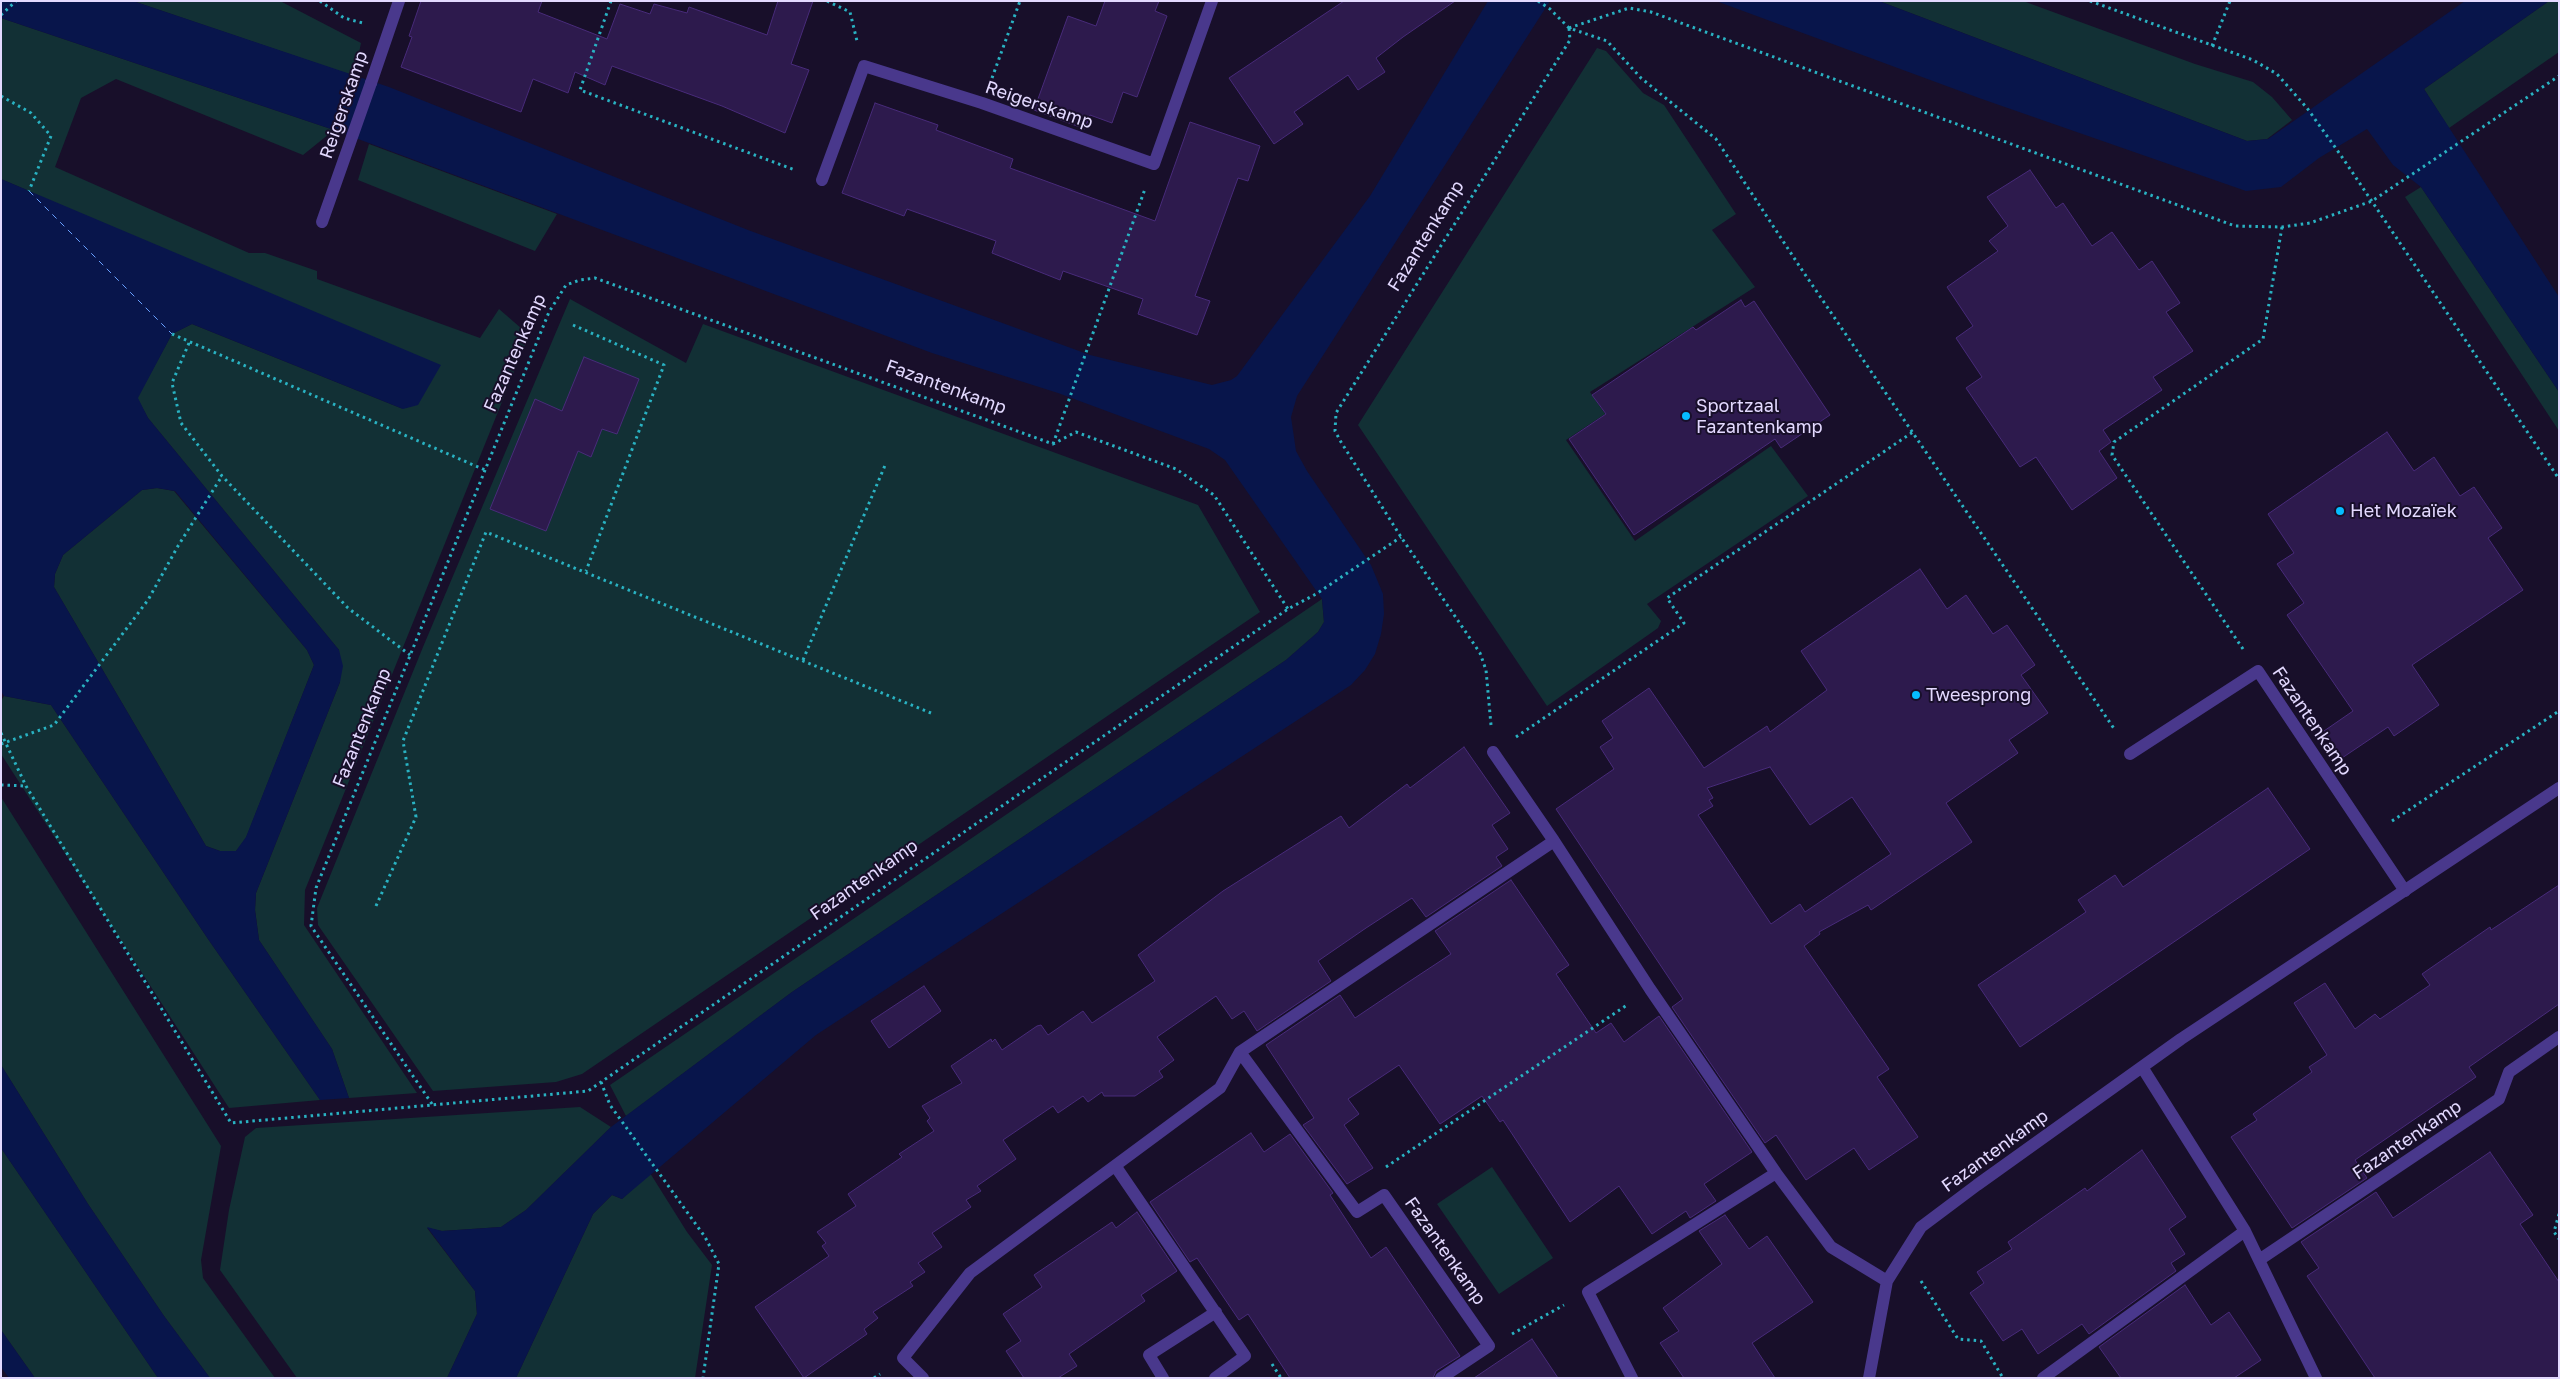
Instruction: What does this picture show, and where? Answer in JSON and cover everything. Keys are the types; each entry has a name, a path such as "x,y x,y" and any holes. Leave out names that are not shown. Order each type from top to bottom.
{"street":[{"name":"Reigerskamp","path":"322,222 399,1"},
{"path":"1154,164 1212,1"},
{"name":"Reigerskamp","path":"864,66 982,104 1154,164"},
{"path":"822,180 864,66"},
{"name":"Fazantenkamp","path":"2130,754 2258,671 2406,891"},
{"path":"1493,752 1554,841 1650,990 1776,1173 1831,1247 1887,1281"},
{"name":"Fazantenkamp","path":"1868,1378 1887,1281 1921,1227 1976,1185 2142,1067 2559,788"},
{"path":"923,1378 904,1358 970,1273 1116,1167 1220,1088 1240,1052 1554,841"},
{"name":"Fazantenkamp","path":"2259,1260 2499,1099 2508,1072 2559,1037"},
{"name":"Fazantenkamp","path":"1240,1052 1357,1212 1384,1195 1489,1346"},
{"path":"2142,1067 2245,1231 2316,1378"},
{"path":"1116,1167 1246,1356 1214,1378"},
{"path":"1632,1378 1588,1292 1776,1173"},
{"path":"2043,1378 2245,1231"},
{"path":"1163,1378 1150,1355 1216,1312"},
{"path":"1441,1378 1489,1346"}],"path":[{"path":"1,15 16,1"},
{"path":"320,1 344,18 388,30"},
{"path":"611,1 580,90 822,180"},
{"path":"827,1 850,12 864,66"},
{"path":"982,104 1020,1"},
{"path":"1538,1 1550,9 1569,28 1608,41 1641,78 1716,139 2130,754"},
{"path":"2090,1 2252,60 2278,74 2307,108 2372,201 2559,479"},
{"path":"2212,46 2230,1"},
{"path":"1569,28 1629,8 1651,12 2235,226 2282,227 2310,223 2372,201 2559,76"},
{"name":"Fazantenkamp","path":"1493,752 1486,670 1480,653 1400,537 1341,442 1335,431 1336,413 1570,40 1569,28"},
{"path":"1,96 32,113 51,136 29,191"},
{"path":"1053,444 1071,399 1154,164"},
{"path":"2258,671 2112,455 2114,442 2262,339 2282,227"},
{"name":"Fazantenkamp","path":"432,1104 311,926 316,888 548,312 566,285 580,280 595,278 1053,444"},
{"path":"574,325 664,366 586,572"},
{"path":"172,334 484,470"},
{"path":"189,343 172,383 181,423 222,476 348,608 410,655"},
{"path":"1053,444 1076,432 1176,470 1214,495 1288,609"},
{"path":"1493,752 1684,623 1667,598 1913,432"},
{"path":"803,661 886,463"},
{"path":"1,744 5,741 54,726 148,600 178,546 222,476"},
{"path":"376,906 416,817 403,741 486,532 931,713"},
{"name":"Fazantenkamp","path":"26,786 231,1122 588,1092 1288,609 1316,594 1400,537"},
{"path":"2369,836 2559,711"},
{"path":"1,733 26,786 1,785"},
{"path":"1384,1195 1386,1166 1650,990"},
{"path":"601,1082 610,1105 705,1237 719,1264 703,1378"},
{"path":"2559,1214 2554,1232 2559,1239"},
{"path":"1887,1281 1919,1278 1958,1339 1981,1341 2003,1378"},
{"path":"1489,1346 1588,1292"}],"green space":[{"path":"133,1 280,1 361,43 354,76"},
{"path":"1879,1 2023,1 2195,64 2253,82 2272,97 2292,120 2267,139 2247,141"},
{"path":"2549,1 2559,1 2559,52 2449,128 2424,89"},
{"path":"1,18 334,130 303,155 116,79 81,98 55,167 249,253 265,253 317,271 317,279 480,338 499,309 529,335 305,890 304,925 417,1093 349,1098 332,1049 259,940 255,910 256,893 340,682 339,650 148,418 137,398 172,334 192,324 403,409 29,191 1,179"},
{"path":"1597,48 1606,51 1643,93 1664,105 1736,214 1712,230 1755,287 1590,392 1605,414 1566,440 1635,541 1771,446 1808,496 1647,604 1661,621 1658,628 1547,706 1358,425"},
{"path":"369,144 557,214 535,251 358,180"},
{"path":"2421,187 2559,392 2559,431 2405,197"},
{"path":"570,299 686,363 703,324 1198,505 1260,612 582,1074 556,1082 433,1091 318,925 317,908 423,647"},
{"path":"157,488 174,491 307,650 314,665 246,838 236,851 220,851 206,846 54,587 55,574 63,555 142,490"},
{"path":"1322,599 1324,622 1318,632 1286,660 792,992 626,1116 610,1085"},
{"path":"4,696 51,705 208,939 320,1100 229,1108 1,754 1,701"},
{"path":"1,797 221,1146 201,1260 203,1278 275,1378 210,1378 164,1316 88,1204 1,1065"},
{"path":"580,1107 611,1127 526,1210 501,1227 442,1231 427,1228 475,1291 477,1314 447,1378 297,1378 220,1270 229,1210 245,1137 256,1128"},
{"path":"1,1148 158,1378 35,1378 1,1330"},
{"path":"1492,1167 1553,1258 1499,1294 1437,1204"},
{"path":"650,1173 687,1232 712,1265 695,1378 516,1378 593,1214 612,1195 622,1199"}],"shaded area":[{"path":"1,1 133,1 389,87 748,230 1090,355 1212,385 1231,380 1237,376 1370,196 1488,1 1550,1 1297,396 1291,417 1296,451 1307,471 1371,565 1383,594 1384,614 1381,634 1375,654 1365,670 1351,685 816,1035 622,1199 612,1195 593,1214 516,1378 447,1378 477,1314 475,1291 427,1227 442,1231 501,1227 526,1210 611,1127 792,992 1286,660 1318,632 1324,622 1322,599 1225,460 1209,449 1058,393 932,353 334,130 1,18"},
{"path":"1716,1 1879,1 2247,141 2268,139 2465,1 2549,1 2424,89 2559,297 2559,392 2421,187 2393,165 2367,129 2319,158 2281,187 2246,191 1979,98"},
{"path":"1,179 441,365 418,405 403,409 192,324 172,334 138,398 148,418 339,650 343,666 340,682 256,893 255,910 259,940 332,1049 349,1098 320,1100 208,939 51,705 4,696 1,691","holes":["157,488 175,491 307,650 314,665 246,837 236,851 220,851 206,846 54,587 55,574 63,555 142,490"]},
{"path":"1,1065 88,1204 164,1316 210,1378 158,1378 1,1148"},
{"path":"1,1330 35,1378 9,1378 1,1367"}],"building":[{"path":"421,1 542,1 538,12 607,39 620,4 650,14 654,4 687,13 689,7 767,35 778,1 813,1 791,64 809,70 785,133 722,106 612,66 605,85 575,72 568,93 533,79 521,112 401,67 412,37 409,36"},
{"path":"1105,1 1159,1 1155,11 1167,16 1137,97 1123,92 1112,123 1090,115 1085,129 1034,110 1068,16 1096,26"},
{"path":"1344,1 1455,1 1376,58 1385,72 1358,90 1348,75 1294,112 1303,124 1274,144 1229,78"},
{"path":"875,103 938,125 936,130 1013,159 1010,168 1155,221 1190,122 1260,146 1248,181 1238,178 1195,296 1210,301 1197,335 1138,314 1143,299 1063,271 1060,280 992,253 996,241 907,209 904,216 842,193"},
{"path":"2030,170 2056,208 2063,203 2092,246 2112,232 2139,270 2152,261 2180,303 2166,312 2193,351 2153,377 2162,390 2103,430 2111,442 2099,451 2117,478 2072,510 2036,457 2020,467 1966,388 1982,377 1956,338 1973,326 1947,287 1998,251 1989,241 2008,226 1987,197"},
{"path":"1741,300 1745,307 1754,301 1830,415 1781,448 1775,439 1634,535 1569,439 1606,414 1592,395 1693,327 1696,330"},
{"path":"584,357 639,379 617,434 602,429 591,457 578,451 546,531 490,509 535,399 562,411"},
{"path":"2387,432 2414,471 2434,457 2460,496 2474,487 2502,528 2488,538 2523,590 2412,665 2439,705 2394,736 2388,727 2342,758 2324,731 2353,711 2287,615 2304,603 2277,564 2294,553 2268,514"},
{"path":"1920,569 1947,609 1966,595 1993,634 2007,625 2035,665 2021,675 2048,713 2009,740 2018,753 1946,803 1972,842 1871,910 1868,905 1819,932 1820,934 1804,946 1889,1069 1877,1077 1918,1137 1869,1170 1854,1148 1806,1180 1776,1135 1765,1143 1672,1007 1683,999 1556,809 1614,769 1600,747 1613,738 1602,721 1649,688 1704,768 1767,726 1770,732 1827,690 1801,651","holes":["1770,767 1810,825 1852,797 1891,854 1805,912 1800,904 1771,924 1698,815 1713,806 1709,800 1713,798 1707,788"]},
{"path":"1464,747 1510,813 1492,825 1508,849 1496,857 1502,866 1426,917 1412,898 1366,928 1318,961 1331,981 1257,1031 1244,1011 1232,1019 1216,996 1157,1037 1174,1060 1159,1071 1163,1077 1135,1096 1104,1096 1102,1092 1088,1102 1083,1096 1058,1113 1053,1106 1003,1140 1016,1159 977,1186 981,1191 966,1200 971,1207 932,1233 942,1247 918,1263 925,1272 910,1282 913,1286 873,1312 878,1318 864,1329 867,1334 804,1378 755,1307 829,1256 822,1246 826,1243 817,1232 856,1206 848,1194 902,1157 899,1154 934,1131 927,1121 930,1118 922,1106 962,1083 951,1066 991,1039 992,1042 995,1039 1002,1050 1037,1026 1041,1025 1048,1035 1083,1011 1092,1023 1155,981 1138,955 1223,891 1341,816 1349,828 1407,784 1410,788"},
{"path":"2268,788 2310,849 2020,1047 1978,985 2086,912 2078,900 2115,875 2123,887"},
{"path":"1511,880 1569,965 1556,974 1596,1033 1611,1023 1624,1042 1659,1016 1752,1152 1704,1184 1716,1201 1690,1218 1686,1211 1652,1234 1619,1186 1570,1222 1503,1120 1500,1122 1482,1096 1440,1124 1399,1065 1348,1099 1359,1114 1344,1125 1373,1168 1347,1184 1303,1125 1314,1118 1266,1045 1340,995 1355,1018 1451,954 1435,931"},
{"path":"2559,885 2559,1004 2469,1067 2476,1077 2355,1160 2367,1178 2292,1228 2231,1137 2257,1120 2253,1114 2312,1072 2309,1067 2327,1055 2294,1003 2325,983 2355,1029 2375,1014 2380,1019 2430,985 2422,974 2490,927 2491,930"},
{"path":"924,986 941,1011 889,1048 871,1021"},
{"path":"1251,1133 1264,1152 1290,1134 1333,1193 1330,1195 1371,1258 1386,1247 1460,1356 1436,1371 1433,1378 1290,1378 1248,1314 1239,1320 1197,1258 1190,1262 1150,1202"},
{"path":"2142,1150 2186,1217 2169,1229 2185,1254 2171,1263 2176,1271 2089,1334 2082,1324 2038,1354 2022,1329 2003,1341 1970,1293 1984,1283 1977,1272 2012,1249 2008,1242 2085,1188 2087,1191"},
{"path":"2490,1152 2533,1215 2520,1224 2559,1282 2559,1378 2375,1378 2307,1276 2319,1268 2301,1242 2376,1192 2393,1218"},
{"path":"1137,1212 1177,1271 1141,1295 1145,1301 1069,1354 1077,1366 1058,1378 1024,1378 1006,1351 1021,1341 1003,1314 1042,1287 1034,1275 1112,1222 1116,1228"},
{"path":"1725,1215 1749,1249 1767,1236 1813,1302 1752,1343 1775,1378 1684,1378 1660,1343 1679,1331 1663,1308 1722,1264 1699,1231"},
{"path":"2185,1285 2211,1325 2229,1312 2261,1360 2234,1378 2121,1378 2099,1347"},
{"path":"1532,1339 1558,1378 1474,1378"}],"ferry route":[{"path":"29,191 172,334"}],"place":[{"name":"Sportzaal Fazantenkamp","path":"1686,416"},
{"name":"Het Mozaïek","path":"2340,511"},
{"name":"Tweesprong","path":"1916,695"}]}
